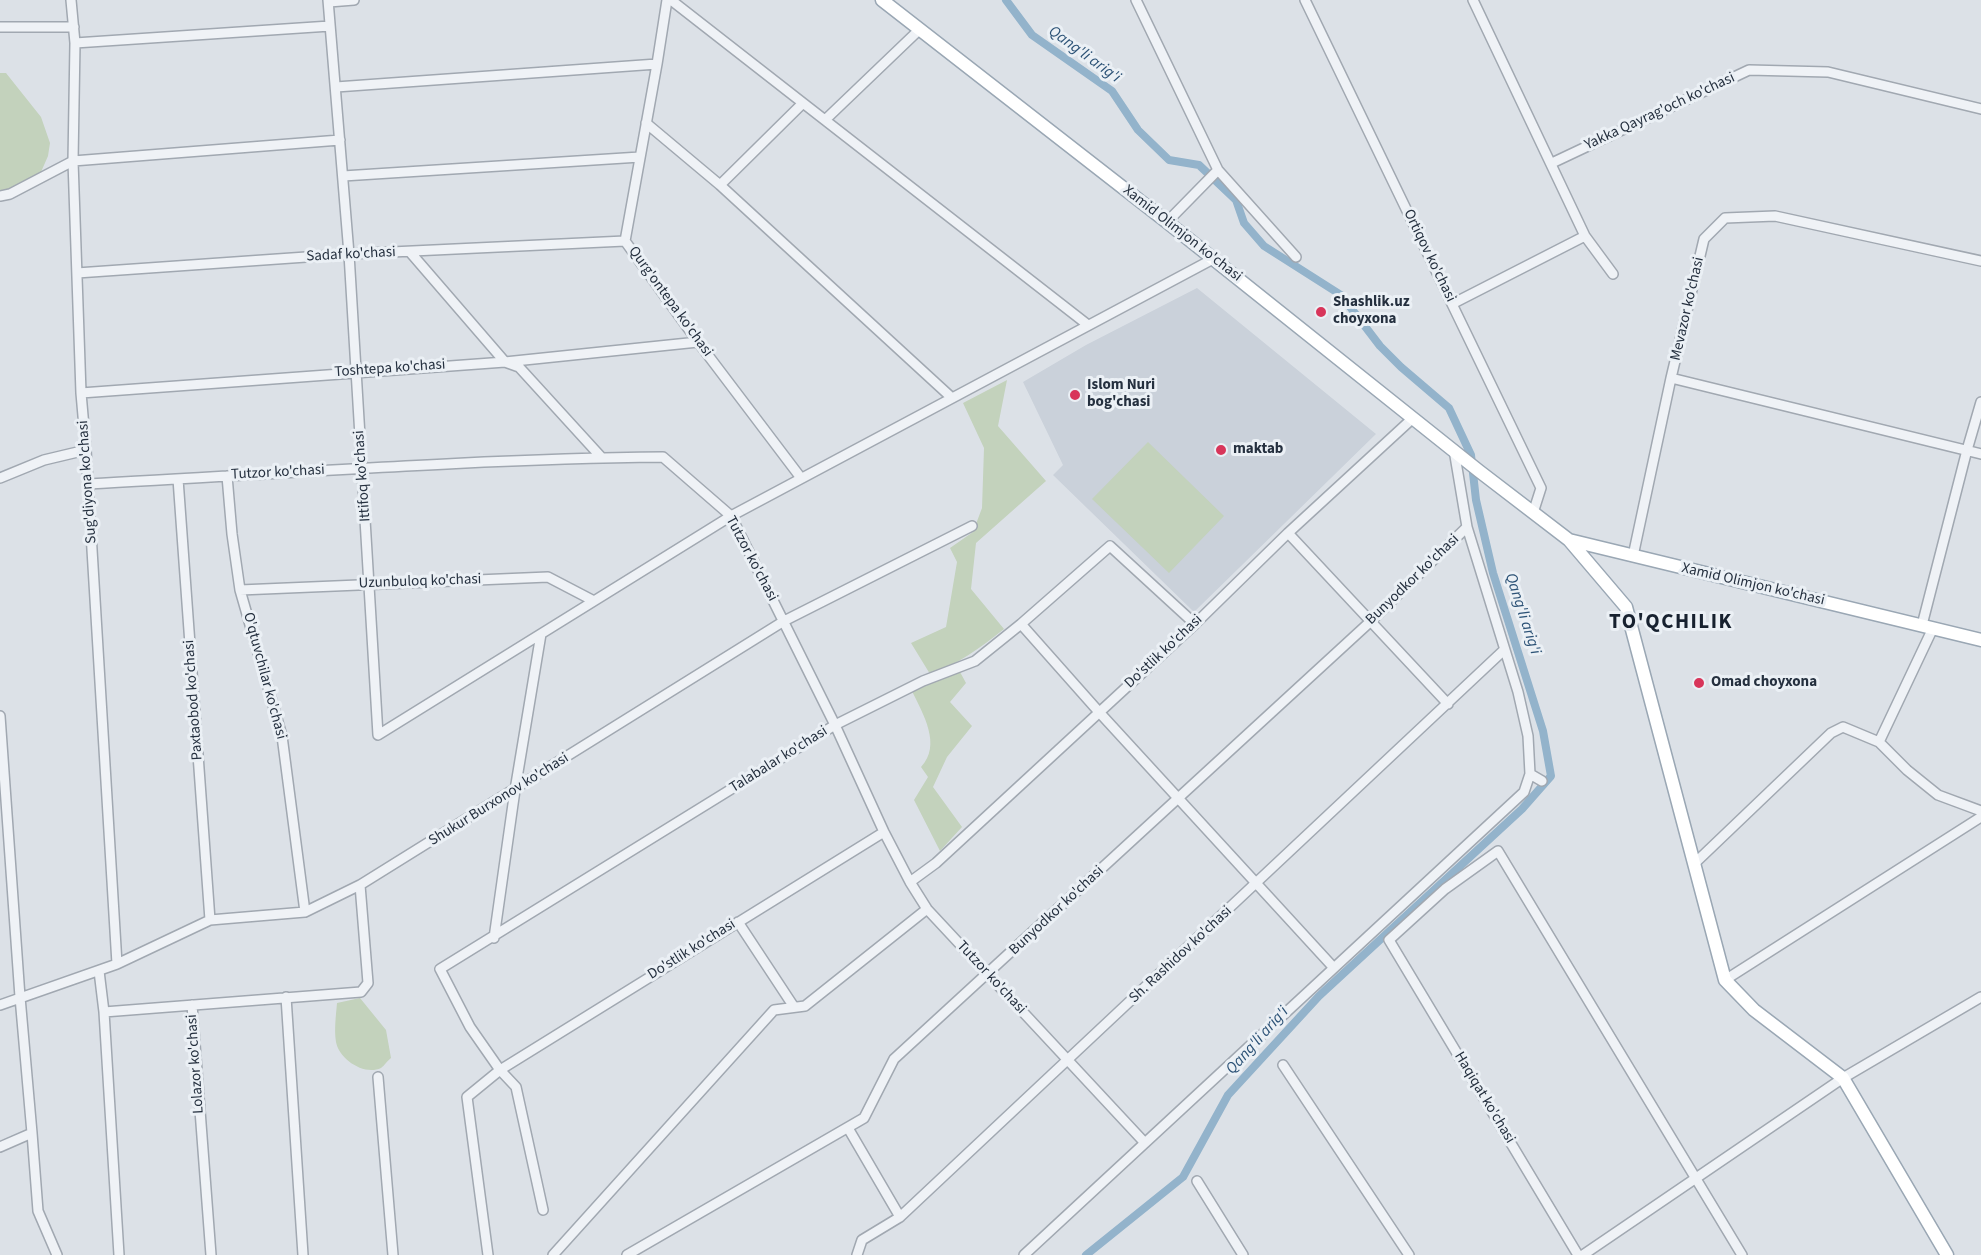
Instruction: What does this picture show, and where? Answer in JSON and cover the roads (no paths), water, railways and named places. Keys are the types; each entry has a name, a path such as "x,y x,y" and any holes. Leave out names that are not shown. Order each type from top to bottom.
{"main road":[{"name":"Xamid Olimjon ko'chasi","path":"882,0 1569,540 1981,640"},
{"path":"1569,540 1626,607 1725,980 1754,1010 1844,1078 1947,1255"}],"street":[{"name":"Sug'diyona ko'chasi","path":"71,0 75,43 73,161 81,393 117,964"},
{"path":"328,1 354,0"},
{"path":"669,0 1088,325"},
{"name":"Qurg'ontepa ko'chasi","path":"669,0 625,241 801,478"},
{"path":"1136,0 1214,175 1296,257"},
{"name":"Ortiqov ko'chasi","path":"1305,0 1541,488 1533,513"},
{"path":"1473,0 1585,236 1613,274"},
{"name":"Ittifoq ko'chasi","path":"328,1 349,254 378,735 541,634"},
{"path":"75,43 330,26"},
{"path":"0,27 74,27"},
{"path":"825,120 920,29"},
{"path":"336,87 657,64"},
{"name":"Yakka Qayrag'och ko'chasi","path":"1552,163 1749,70 1828,72 1981,109"},
{"path":"720,185 803,103"},
{"path":"646,123 720,185 952,398"},
{"path":"0,196 10,194 73,161 340,140"},
{"path":"343,176 640,158"},
{"path":"1167,222 1214,175"},
{"name":"Mevazor ko'chasi","path":"1633,556 1671,378 1704,239 1725,218 1774,216 1981,261"},
{"path":"1452,304 1585,236"},
{"name":"Sadaf ko'chasi","path":"77,273 349,254 625,241"},
{"path":"410,252 505,362 519,367 602,458"},
{"path":"494,938 515,790 541,634 731,516 1213,259"},
{"name":"Toshtepa ko'chasi","path":"81,393 505,362 698,342"},
{"path":"1671,378 1981,454"},
{"path":"1879,742 1928,627 1967,450 1981,402"},
{"name":"Do'stlik ko'chasi","path":"910,882 936,863 1195,624 1288,533 1413,418"},
{"path":"0,478 44,460 86,450"},
{"path":"1024,1255 1524,792 1530,774 1528,736 1518,692 1467,527 1454,450"},
{"name":"Tutzor ko'chasi","path":"88,484 362,469 663,457 731,516 835,725 884,831 910,882 927,909 1145,1143"},
{"name":"O'qtuvchilar ko'chasi","path":"227,476 240,590 282,736 304,912"},
{"name":"Paxtaobod ko'chasi","path":"178,479 210,920"},
{"name":"Shukur Burxonov ko'chasi","path":"0,1005 117,964 210,920 304,912 360,885 784,621 972,526"},
{"name":"Bunyodkor ko'chasi","path":"627,1255 864,1118 894,1059 1371,621 1467,527"},
{"path":"1288,533 1448,704"},
{"name":"Talabalar ko'chasi","path":"500,1070 470,1027 440,969 494,938 835,725 923,681 975,661 1110,546 1195,624"},
{"name":"Uzunbuloq ko'chasi","path":"240,590 548,577 594,601"},
{"path":"1021,624 1334,968"},
{"name":"Sh. Rashidov ko'chasi","path":"857,1255 861,1240 900,1217 1504,650"},
{"path":"0,716 38,1211 57,1255"},
{"path":"1695,862 1831,733 1843,727 1879,742 1906,770 1938,795 1981,811"},
{"path":"1530,774 1542,781"},
{"path":"1725,980 1981,817"},
{"name":"Do'stlik ko'chasi","path":"488,1255 467,1097 500,1070 884,831"},
{"name":"Haqiqat ko'chasi","path":"1578,1255 1389,940 1445,889 1498,851 1695,1179"},
{"name":"Lolazor ko'chasi","path":"211,1255 192,1005 361,992 368,983 360,885"},
{"path":"553,1255 774,1010 805,1006 927,909"},
{"path":"738,922 794,1007"},
{"path":"99,971 104,1012 119,1255"},
{"path":"1583,1255 1844,1078 1981,997"},
{"path":"286,998 303,1255"},
{"path":"104,1012 192,1005"},
{"path":"1283,1065 1409,1255"},
{"path":"500,1070 516,1087 543,1210"},
{"path":"378,1077 393,1255"},
{"path":"848,1128 900,1217"},
{"path":"0,1147 32,1133"},
{"path":"1695,1179 1742,1255"},
{"path":"1197,1181 1243,1255"}],"waterway":[{"name":"Qang'li arig'i","path":"1006,0 1032,35 1112,91 1138,130 1169,160 1199,165 1236,200 1244,223 1264,246 1341,295 1380,346 1449,408 1471,455 1476,500 1493,573 1543,731 1551,776 1522,809 1319,996 1228,1095 1183,1177 1086,1255"}],"place":[{"name":"Shashlik.uz choyxona","path":"1321,312"},
{"name":"Islom Nuri bog'chasi","path":"1075,395"},
{"name":"maktab","path":"1221,450"},
{"name":"Omad choyxona","path":"1699,683"}],"district":[{"name":"TO'QCHILIK","path":"1671,623"}]}
